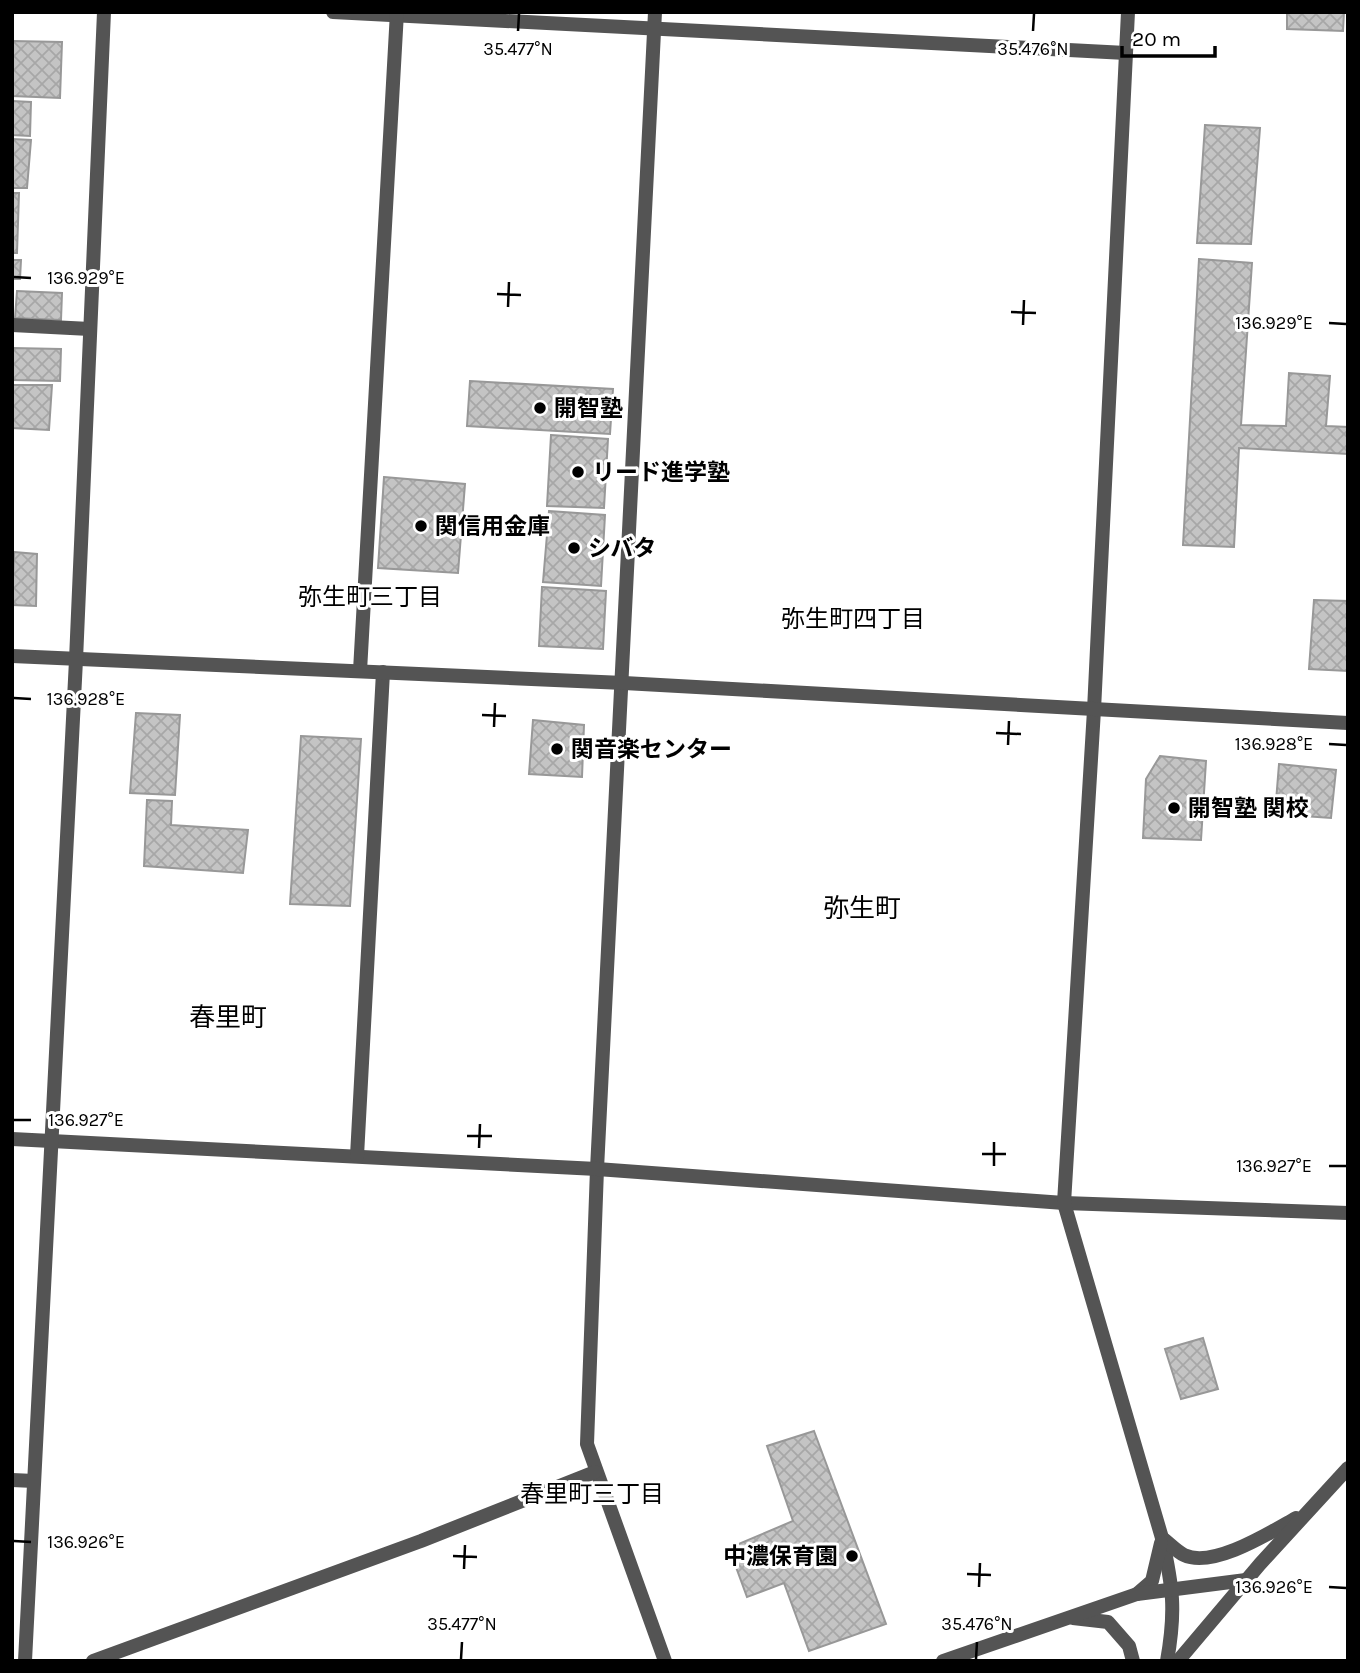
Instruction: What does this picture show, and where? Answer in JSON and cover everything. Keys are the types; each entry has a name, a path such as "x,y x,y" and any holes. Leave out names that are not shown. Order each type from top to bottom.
{"street":[{"path":"25,1661 76,660 104,12"},
{"path":"333,12 1126,53"},
{"path":"656,12 624,683 597,1169 587,1444 666,1661"},
{"path":"1128,12 1094,710 1064,1203 1162,1538 1174,1590 1173,1626 1167,1661"},
{"path":"360,671 397,14"},
{"path":"12,325 90,329"},
{"path":"12,656 624,683 1348,723"},
{"path":"357,1156 383,672"},
{"path":"12,1139 597,1169 1064,1203 1348,1213"},
{"path":"1178,1661 1246,1580 1348,1468"},
{"path":"93,1661 421,1541 595,1472"},
{"path":"12,1480 34,1481"},
{"path":"1162,1538 1186,1556 1219,1555 1252,1543 1308,1511"},
{"path":"1137,1594 1152,1581 1162,1538"},
{"path":"943,1661 1137,1594 1246,1580"},
{"path":"1068,1618 1108,1622 1129,1646 1133,1661"}],"building":[{"path":"1287,12 1344,12 1343,31 1287,29"},
{"path":"12,41 62,42 60,98 12,96"},
{"path":"12,101 31,102 30,136 12,135"},
{"path":"1205,125 1260,128 1251,244 1197,243"},
{"path":"12,139 31,140 27,188 12,188"},
{"path":"12,193 19,193 17,253 12,253"},
{"path":"1199,259 1252,263 1241,425 1286,426 1289,373 1330,376 1326,426 1348,427 1348,454 1239,448 1234,547 1183,545"},
{"path":"12,260 21,260 20,279 12,279"},
{"path":"17,291 62,293 61,320 15,318"},
{"path":"12,348 61,349 60,381 12,380"},
{"name":"開智塾","path":"470,381 613,389 610,434 467,426"},
{"path":"12,385 52,385 49,430 12,428"},
{"name":"リード進学塾","path":"551,435 608,439 604,508 547,506"},
{"name":"関信用金庫","path":"384,477 465,484 458,573 378,568"},
{"name":"シバタ","path":"549,511 605,515 601,586 543,582"},
{"path":"14,552 37,554 36,606 12,605"},
{"path":"542,587 606,591 603,649 539,646"},
{"path":"1314,600 1348,601 1348,671 1309,669"},
{"path":"136,713 180,715 175,795 130,793"},
{"name":"関音楽センター","path":"533,720 584,725 582,777 529,774"},
{"path":"301,736 361,739 350,906 290,904"},
{"name":"開智塾 関校","path":"1160,756 1206,761 1201,840 1143,838 1146,779"},
{"path":"1279,764 1336,770 1331,818 1275,814"},
{"path":"147,800 172,801 171,825 248,830 243,873 144,866"},
{"path":"1203,1338 1218,1389 1181,1399 1165,1349"},
{"path":"814,1431 886,1624 809,1651 784,1583 747,1597 729,1548 793,1521 767,1446"}],"place":[{"name":"開智塾","path":"540,408"},
{"name":"リード進学塾","path":"578,472"},
{"name":"関信用金庫","path":"421,526"},
{"name":"シバタ","path":"574,548"},
{"name":"関音楽センター","path":"557,749"},
{"name":"開智塾 関校","path":"1174,808"},
{"name":"中濃保育園","path":"852,1556"}],"district":[{"name":"弥生町三丁目","path":"370,597"},
{"name":"弥生町四丁目","path":"853,619"},
{"name":"弥生町","path":"862,908"},
{"name":"春里町","path":"228,1017"},
{"name":"春里町三丁目","path":"592,1494"}]}
